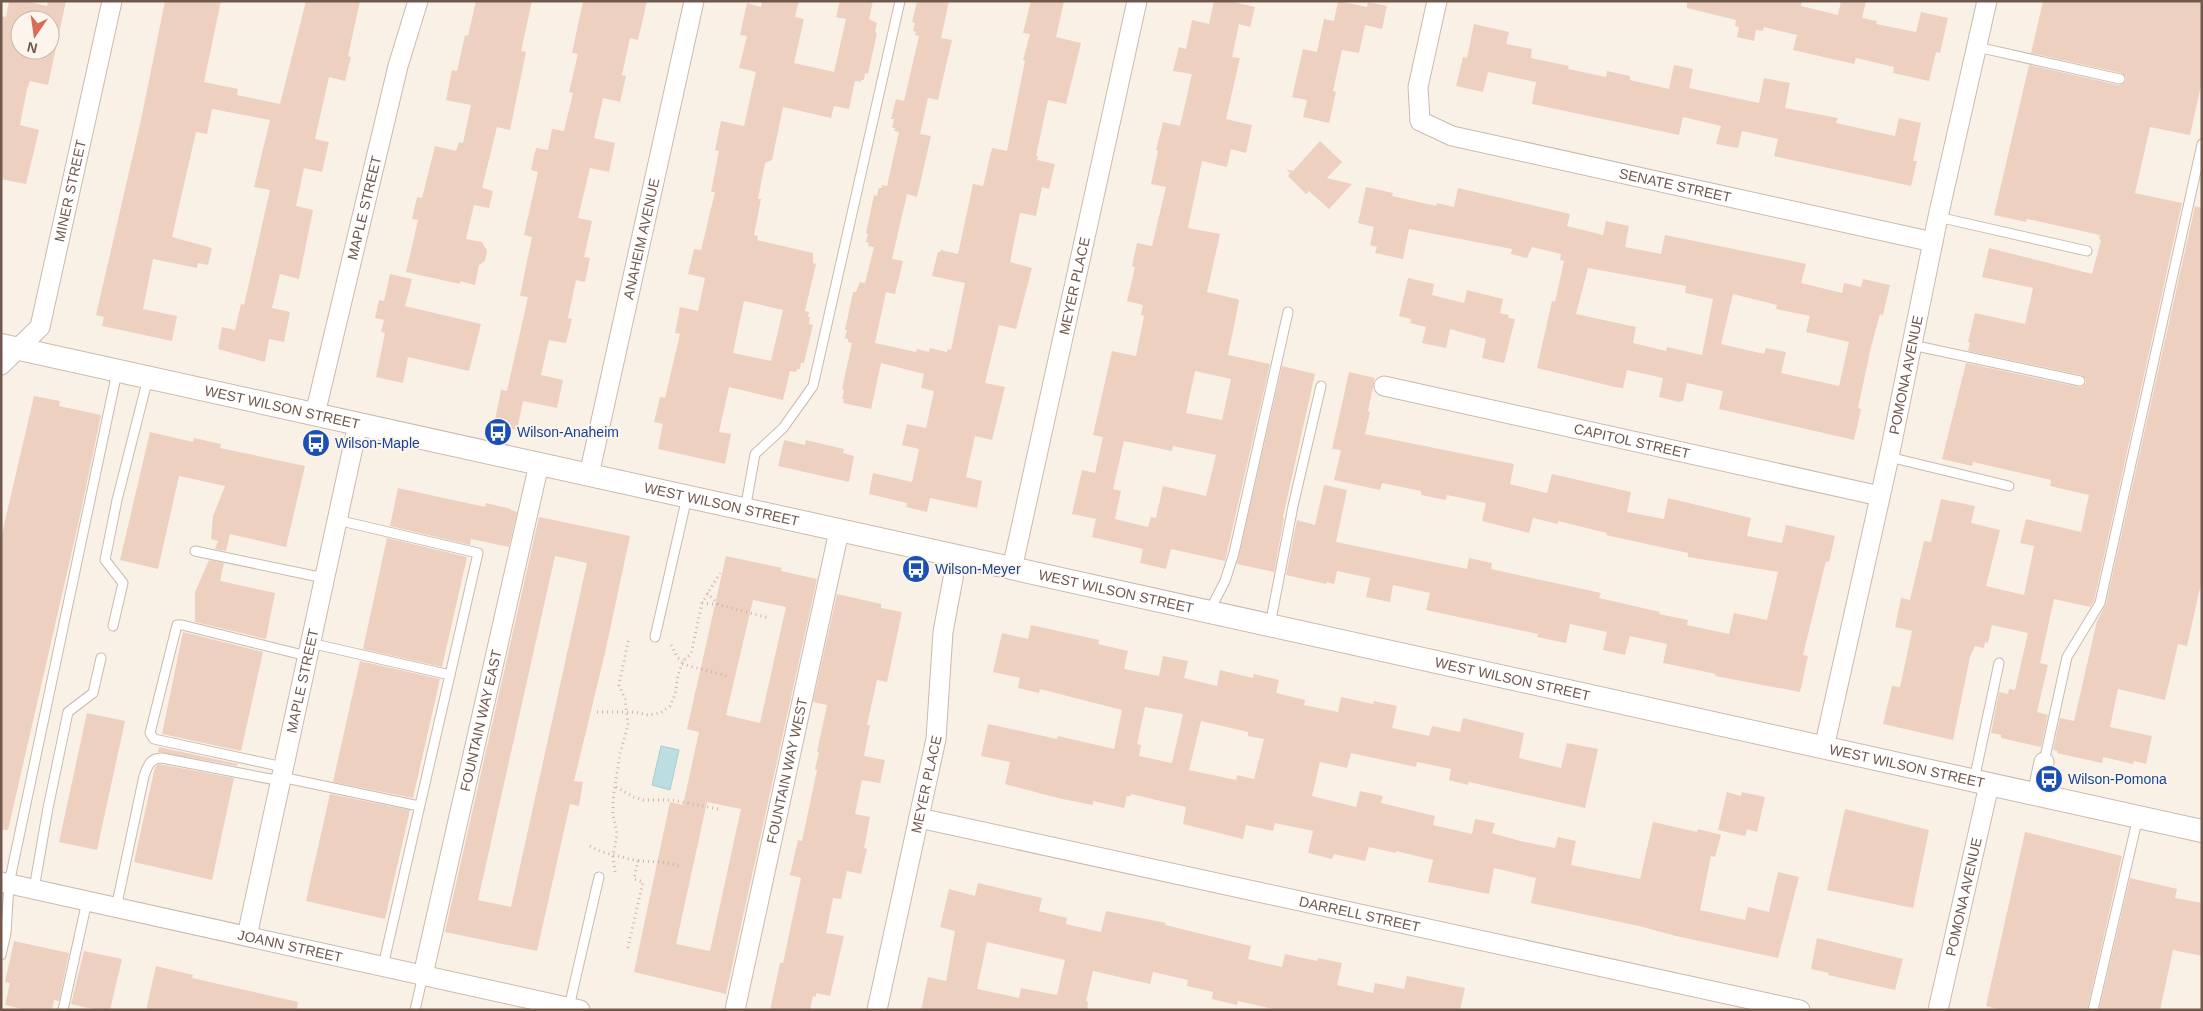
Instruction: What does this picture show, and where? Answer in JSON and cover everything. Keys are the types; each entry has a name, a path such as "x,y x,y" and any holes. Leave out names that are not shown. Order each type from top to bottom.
{"street":[{"name":"MINER STREET","path":"1,365 9,346 40,327 112,1"},
{"name":"MAPLE STREET","path":"316,414 398,66 418,1"},
{"name":"ANAHEIM AVENUE","path":"589,475 694,1"},
{"name":"MEYER PLACE","path":"1012,569 1137,1"},
{"name":"SENATE STREET","path":"1437,1 1418,87 1420,121 1452,136 1933,242"},
{"name":"POMONA AVENUE","path":"1824,748 1889,457 1938,217 1987,1"},
{"name":"WEST WILSON STREET","path":"9,346 2202,831"},
{"name":"CAPITOL STREET","path":"1384,386 1880,496"},
{"name":"MAPLE STREET","path":"247,936 358,424"},
{"name":"FOUNTAIN WAY EAST","path":"424,975 539,464"},
{"name":"FOUNTAIN WAY WEST","path":"735,1010 839,531"},
{"name":"MEYER PLACE","path":"878,1010 936,739 943,632 957,557"},
{"path":"2037,794 2044,762"},
{"name":"POMONA AVENUE","path":"1938,1010 1981,783"},
{"name":"DARRELL STREET","path":"919,818 1800,1010"},
{"name":"JOANN STREET","path":"5,883 574,1008"}],"lane":[{"path":"745,510 755,454 783,428 813,386 900,1"},
{"path":"1977,47 2120,79"},
{"path":"2044,762 2067,657 2100,603 2202,144"},
{"path":"1938,217 2088,251"},
{"path":"1209,612 1225,581 1234,552 1288,312"},
{"path":"1912,345 2080,381"},
{"path":"1,955 6,933 5,883 118,371"},
{"path":"113,626 123,584 105,560 117,500 148,377"},
{"path":"1270,626 1293,506 1321,386"},
{"path":"1889,457 2009,486"},
{"path":"655,637 687,497"},
{"path":"337,520 478,553 383,966"},
{"path":"195,551 324,578"},
{"path":"419,806 282,775 154,739 150,733 177,625 182,624 450,675"},
{"path":"34,889 48,808 68,712 93,693 102,658"},
{"path":"1981,783 1999,663"},
{"path":"116,908 144,776 149,763 154,758 282,775"},
{"path":"2093,1010 2138,817"},
{"path":"574,1008 599,877"},
{"path":"63,1010 87,901"},
{"path":"415,1010 424,975"}],"path":[{"path":"598,712 648,715 660,713 670,706 675,695 682,663 691,654 702,603 720,573"},
{"path":"707,593 720,605"},
{"path":"702,603 720,605 769,618"},
{"path":"615,877 614,855 617,832 613,815 620,754 628,724 622,688 619,685 629,637"},
{"path":"671,645 682,663 727,676"},
{"path":"616,787 643,800 672,800 718,809"},
{"path":"590,846 602,852 638,861 662,862 680,866"},
{"path":"627,951 644,882 634,879 638,861"}],"water":[{"path":"661,746 679,750 670,790 652,785"}],"building":[{"path":"9,1 26,1 47,6 48,1 66,1 60,29 60,10 10,10 10,60 53,60 48,85 30,81 27,89 20,125 39,130 26,184 1,179 1,16 6,17"},
{"path":"165,1 221,1 204,82 238,89 237,95 280,104 306,1 360,1 348,56 351,57 345,81 329,77 315,139 329,142 322,172 304,168 296,206 313,210 299,279 280,274 272,308 290,312 284,342 269,339 265,362 218,349 222,327 235,330 241,304 244,305 270,190 254,187 270,120 212,109 207,134 196,132 172,237 212,248 208,265 198,263 197,268 153,259 143,309 177,316 172,341 102,326 104,317 96,315 141,120"},
{"path":"476,1 532,1 521,51 526,52 510,130 497,127 482,188 493,191 489,208 474,205 466,239 482,242 487,251 485,261 479,265 475,285 460,281 460,284 406,272 418,220 412,219 417,197 422,198 435,146 456,151 459,142 463,143 471,105 446,100 452,70 457,71 465,35 468,36"},
{"path":"583,1 647,1 638,40 630,38 622,75 626,76 620,102 603,98 594,138 615,143 609,172 590,168 578,218 592,221 584,257 590,258 585,282 576,280 568,318 572,319 566,343 549,340 541,375 563,380 557,408 523,401 517,430 494,425 501,390 507,391 528,297 520,296 532,237 524,235 538,172 531,170 536,148 548,150 552,129 564,131 573,93 569,92 578,54 572,53"},
{"path":"762,1 799,1 795,17 804,19 794,63 834,72 846,19 836,17 840,1 873,1 869,19 877,23 875,32 877,33 868,74 865,73 864,80 861,80 861,82 855,81 849,109 834,106 831,118 783,107 772,160 765,163 754,235 758,236 757,240 813,253 813,263 816,264 805,311 809,312 809,324 813,325 804,363 801,363 800,369 797,369 796,372 790,371 783,400 729,387 719,432 731,434 725,464 658,449 663,424 654,422 660,397 665,398 680,334 675,333 680,307 698,311 705,278 688,274 694,249 701,250 715,192 711,192 719,151 715,150 721,121 744,126 756,72 739,68 747,36 740,35 747,3 761,7","holes":["744,301 783,310 771,361 733,353"]},
{"path":"917,1 949,1 941,38 952,40 938,100 928,98 920,134 931,136 917,197 907,194 892,259 903,261 895,294 886,292 875,343 916,352 917,349 929,352 930,348 947,352 948,349 951,350 965,283 932,276 938,252 941,250 958,254 973,184 983,186 992,148 1007,151 1025,61 1023,60 1030,34 1023,33 1031,1 1064,1 1056,37 1081,43 1066,104 1048,100 1036,156 1038,156 1037,160 1055,164 1049,189 1042,187 1036,216 1020,213 1010,262 1032,268 1016,329 999,325 985,383 1005,387 992,440 975,436 966,477 982,481 977,508 930,498 927,512 906,507 907,503 869,494 873,473 912,482 919,449 902,445 907,424 926,428 934,391 921,388 924,374 881,363 871,409 843,403 844,399 842,399 844,390 842,389 852,343 848,342 848,339 845,338 847,330 845,330 853,292 856,292 860,282 865,283 874,247 868,246 869,243 866,242 868,234 866,233 874,195 877,196 882,185 887,186 899,132 894,131 895,128 892,128 894,119 891,119 896,99 904,101 919,36 915,35 916,32 913,31 915,23 912,22"},
{"path":"1214,1 1230,1 1255,7 1250,27 1239,24 1232,57 1240,58 1226,119 1252,125 1246,153 1231,149 1227,167 1202,161 1188,228 1220,234 1207,292 1239,301 1228,355 1270,364 1225,561 1171,549 1166,569 1140,563 1143,549 1092,537 1096,519 1072,514 1082,470 1095,473 1103,437 1093,435 1112,351 1136,356 1144,316 1141,315 1143,305 1127,301 1135,267 1132,266 1137,243 1152,246 1166,187 1151,184 1158,151 1156,150 1163,122 1180,126 1192,74 1173,71 1179,47 1186,49 1192,20 1209,24","holes":["1195,371 1231,379 1222,420 1186,413","1124,441 1172,451 1173,446 1216,455 1206,496 1163,486 1156,518 1151,517 1148,527 1115,519 1121,491 1113,489"]},
{"path":"1338,1 1367,7 1368,2 1387,6 1382,29 1365,25 1359,53 1342,50 1333,91 1336,92 1329,123 1303,117 1307,100 1292,97 1303,49 1317,52 1324,19 1334,21"},
{"path":"1687,1 1802,1 1801,6 1838,15 1841,1 1866,1 1862,18 1877,21 1876,24 1916,32 1921,12 1948,18 1940,53 1936,52 1929,81 1893,73 1894,67 1856,58 1854,64 1793,50 1797,35 1764,27 1763,31 1756,30 1754,41 1737,37 1739,27 1735,26 1736,20 1687,8"},
{"path":"2043,1 2202,1 2202,81 2190,135 2150,127 2135,193 2182,203 2094,601 2090,607 2054,599 2040,663 2048,665 2037,712 2048,715 2041,747 2001,738 2001,735 1991,733 1999,692 2008,694 2009,689 2015,690 2028,633 1992,625 1988,643 1985,642 1984,648 1975,646 1970,657 1953,740 1883,724 1892,686 1900,687 1912,631 1895,627 1901,598 1910,600 1924,541 1931,542 1941,499 1975,506 1971,523 2000,530 1986,586 2024,595 2034,546 2020,543 2026,519 2081,532 2089,495 2050,486 2051,480 1973,462 1972,466 1942,459 1966,363 2079,387 2086,383 2086,379 2081,375 1968,351 1970,342 1968,342 1975,313 2025,324 2033,288 1982,277 1989,248 2092,274 2101,240 2099,239 2100,235 2027,219 2026,222 1994,215 2029,65 2119,85 2126,81 2126,77 2121,73 2031,53"},
{"path":"1474,24 1509,32 1506,44 1532,49 1531,58 1569,66 1568,69 1606,77 1607,71 1630,76 1630,80 1669,89 1674,65 1693,69 1689,88 1759,103 1764,78 1790,83 1785,108 1838,118 1836,123 1895,136 1899,118 1921,123 1913,161 1917,161 1911,186 1774,156 1778,139 1742,131 1738,148 1716,144 1721,126 1683,117 1679,135 1532,104 1536,82 1488,72 1483,92 1456,86 1463,57 1467,58"},
{"path":"1320,141 1342,162 1327,178 1352,184 1329,209 1309,191 1306,194 1288,176 1290,173 1286,169 1293,171"},
{"path":"1366,187 1393,193 1392,196 1436,206 1437,203 1454,207 1458,188 1570,214 1567,226 1603,235 1606,221 1629,226 1625,247 1661,254 1665,235 1806,264 1801,283 1842,293 1844,283 1861,287 1863,279 1890,285 1883,315 1880,314 1871,347 1858,408 1861,409 1854,440 1719,409 1723,391 1687,383 1683,401 1679,402 1659,397 1663,378 1627,370 1623,388 1537,368 1552,301 1555,302 1564,261 1560,260 1561,254 1532,247 1527,258 1511,254 1512,249 1409,229 1403,259 1375,253 1377,247 1370,245 1374,227 1358,223","holes":["1588,268 1686,286 1685,293 1713,299 1702,355 1667,347 1666,351 1633,343 1636,327 1576,314","1733,294 1777,305 1776,309 1810,316 1806,332 1849,342 1839,386 1781,373 1786,352 1766,348 1764,354 1721,344"]},
{"path":"2195,206 2202,208 2202,579 2187,646 2178,644 2165,700 2118,689 2110,727 2152,736 2146,764 2134,761 2133,764 2103,757 2102,763 2057,753 2058,751 2053,750 2060,718 2074,721 2097,621 2106,604"},
{"path":"390,274 412,279 405,306 481,324 469,371 408,357 403,383 376,377 385,333 381,332 384,320 375,318 379,300 384,301"},
{"path":"1408,278 1434,284 1432,295 1464,303 1467,290 1503,299 1500,313 1509,315 1508,318 1515,319 1504,363 1482,358 1486,339 1450,329 1446,348 1422,343 1426,327 1410,323 1411,319 1399,316"},
{"path":"1282,366 1315,374 1283,517 1274,572 1237,564"},
{"path":"1349,372 1375,378 1365,434 1514,464 1510,484 1547,493 1552,474 1631,492 1627,512 1664,519 1668,498 1751,518 1747,536 1782,543 1786,525 1835,536 1829,562 1826,561 1803,655 1808,656 1800,692 1715,676 1716,674 1663,663 1667,644 1630,636 1625,655 1603,650 1607,632 1570,624 1566,643 1537,637 1538,634 1426,610 1430,593 1393,585 1390,602 1366,597 1370,578 1337,571 1334,584 1327,582 1326,584 1286,575 1297,520 1315,525 1324,485 1347,490 1336,542 1467,569 1469,558 1492,563 1491,569 1601,593 1599,598 1660,612 1659,614 1688,620 1687,625 1729,634 1734,613 1767,620 1778,572 1688,557 1688,553 1606,535 1607,533 1558,521 1558,524 1533,518 1529,533 1482,521 1486,503 1447,495 1446,500 1421,495 1421,491 1382,483 1380,490 1334,480 1341,450 1332,449"},
{"path":"34,396 60,401 59,406 101,415 78,525 8,830 1,830 1,538"},
{"path":"150,432 193,442 194,438 221,444 220,448 305,466 286,547 230,534 226,551 215,549 218,541 211,539 213,516 225,486 179,476 158,569 120,560"},
{"path":"784,440 805,445 806,440 844,449 843,453 854,456 849,482 778,466"},
{"path":"398,488 485,507 486,503 517,512 509,547 471,539 470,545 390,526"},
{"path":"539,517 630,536 605,653 574,781 583,782 579,806 570,804 537,951 445,932","holes":["555,556 587,563 511,907 478,900"]},
{"path":"387,538 467,557 442,667 363,649"},
{"path":"726,556 782,568 781,571 817,579 726,994 634,972 670,802 683,805 699,732 687,729","holes":["753,600 786,607 760,723 726,715","707,802 741,809 710,951 676,944"]},
{"path":"209,560 224,563 220,581 275,593 266,639 195,622 195,592"},
{"path":"837,594 881,604 881,608 902,612 887,682 877,680 867,725 870,725 864,756 885,760 880,783 862,780 855,814 870,817 864,848 867,849 861,874 847,871 841,899 833,898 826,933 844,936 830,996 816,993 816,997 813,996 810,1010 770,1010 780,963 783,963 801,878 790,875 798,840 802,841 817,770 815,769 819,752 817,752 827,705 813,702"},
{"path":"1031,625 1099,640 1098,644 1128,651 1124,669 1159,676 1163,656 1188,661 1184,678 1217,686 1220,670 1253,678 1254,674 1279,680 1276,693 1305,700 1304,705 1338,712 1341,697 1373,704 1374,701 1397,706 1392,728 1429,736 1432,726 1460,732 1463,718 1524,733 1519,758 1561,768 1567,743 1598,749 1585,808 1469,782 1468,785 1449,780 1451,769 1417,762 1416,767 1351,753 1347,768 1320,762 1312,796 1356,807 1360,791 1383,796 1381,803 1435,816 1433,825 1472,834 1475,819 1495,823 1492,833 1520,841 1555,848 1558,837 1576,841 1571,865 1640,879 1653,822 1697,832 1698,829 1721,835 1715,857 1711,856 1700,910 1745,920 1748,907 1769,912 1778,872 1799,877 1778,958 1531,903 1536,878 1494,868 1489,894 1428,882 1433,860 1396,851 1396,853 1369,847 1365,861 1334,854 1332,859 1308,853 1313,831 1275,823 1273,831 1246,825 1243,839 1183,824 1186,807 1131,794 1131,796 1127,796 1124,808 1093,801 1093,805 1062,799 1005,784 1010,762 981,756 988,724 1057,739 1058,736 1114,749 1122,710 1040,689 1039,693 1018,688 1020,678 993,672 1002,633 1028,639","holes":["1145,707 1183,714 1172,763 1139,756 1141,745 1137,744","1201,721 1248,732 1248,736 1264,739 1254,779 1237,775 1236,780 1189,770"]},
{"path":"183,632 263,652 241,751 162,734"},
{"path":"360,661 440,679 413,798 333,782"},
{"path":"87,713 125,721 97,850 59,842"},
{"path":"159,747 238,764 237,766 158,752"},
{"path":"159,764 234,778 212,880 134,862 155,767"},
{"path":"1727,792 1741,796 1742,792 1765,797 1757,832 1747,829 1745,836 1718,830"},
{"path":"330,794 410,810 385,919 306,901"},
{"path":"1845,809 1929,830 1913,908 1827,890"},
{"path":"2025,832 2122,856 2087,1010 2001,1010 1986,1006"},
{"path":"2130,878 2177,889 2175,898 2202,903 2202,956 2173,950 2160,1010 2099,1010"},
{"path":"978,883 1042,898 1039,911 1067,918 1066,924 1101,932 1106,911 1166,923 1165,925 1251,946 1248,959 1282,967 1285,954 1317,961 1318,958 1342,963 1337,985 1373,993 1375,983 1404,989 1407,976 1465,988 1460,1010 1277,1010 1238,1001 1237,1005 1212,999 1213,992 1187,986 1188,980 1153,972 1150,984 1093,971 1086,1001 1088,1002 1087,1010 921,1010 928,977 946,981 955,931 940,927 949,889 975,896","holes":["987,942 1065,960 1057,995 1021,988 1019,998 977,989"]},
{"path":"1817,938 1903,959 1895,990 1828,975 1829,973 1811,969"},
{"path":"14,941 69,953 59,1001 54,1000 52,1010 26,1010 5,1005 10,983 5,982"},
{"path":"84,951 122,959 110,1010 97,1010 71,1004"},
{"path":"156,966 193,975 192,978 298,1002 297,1010 146,1010"}],"place":[{"name":"Wilson-Anaheim","path":"498,432"},
{"name":"Wilson-Maple","path":"316,443"},
{"name":"Wilson-Meyer","path":"916,569"},
{"name":"Wilson-Pomona","path":"2049,779"}]}
